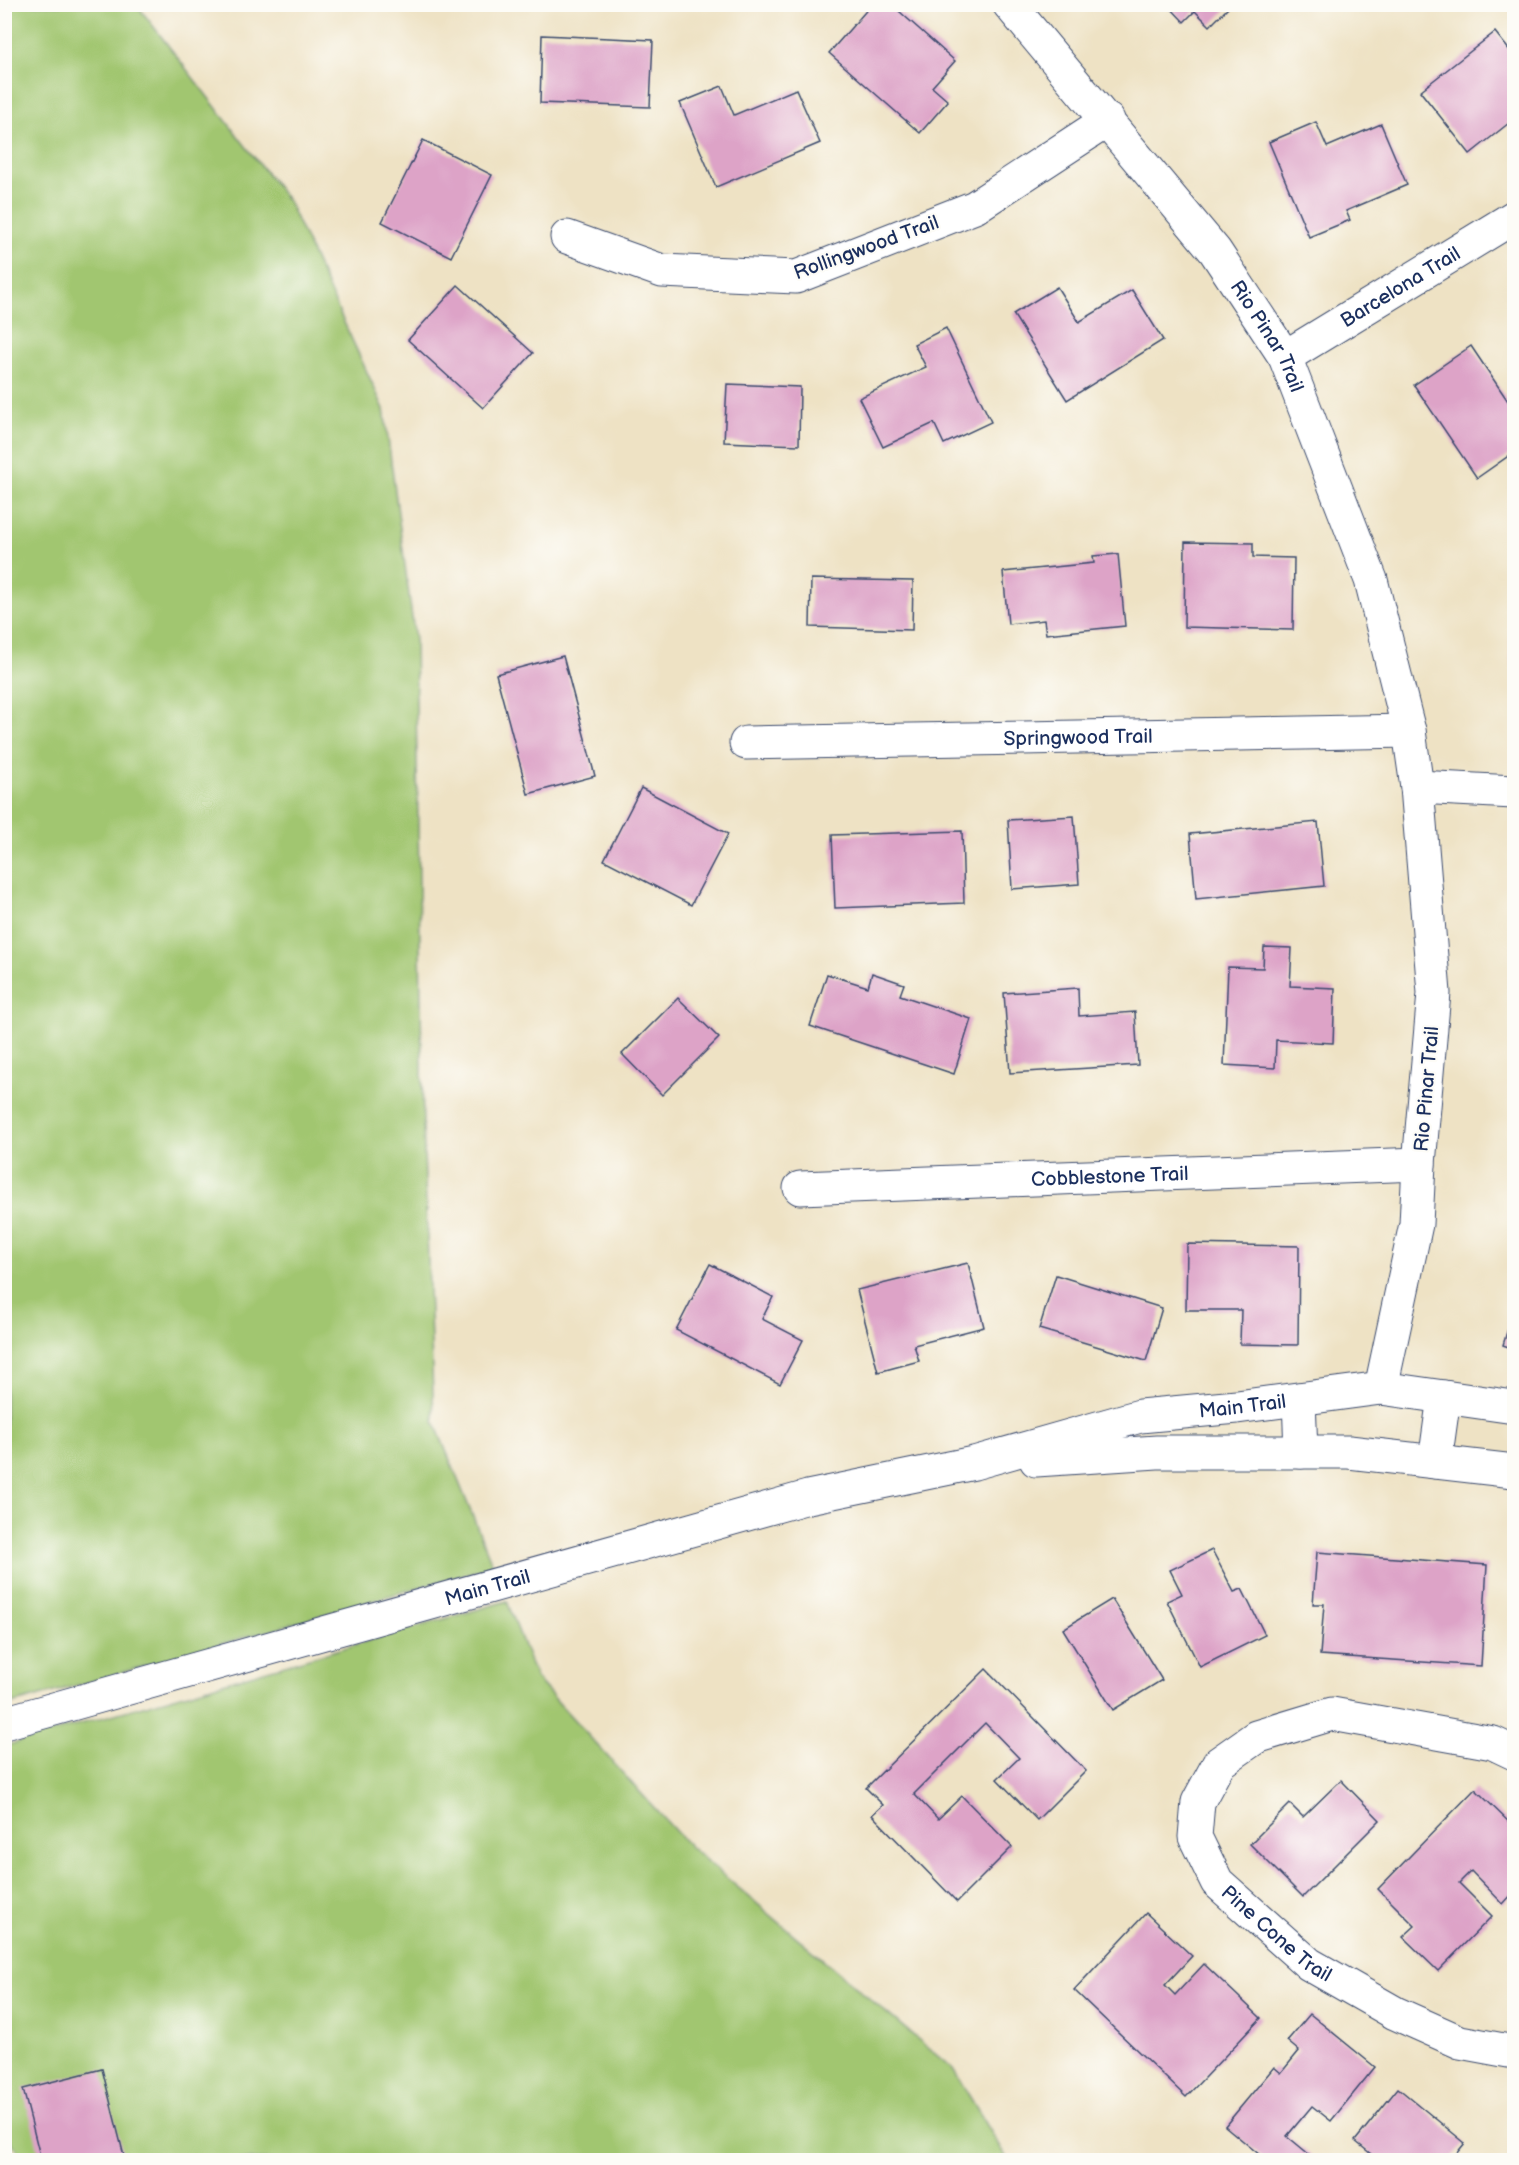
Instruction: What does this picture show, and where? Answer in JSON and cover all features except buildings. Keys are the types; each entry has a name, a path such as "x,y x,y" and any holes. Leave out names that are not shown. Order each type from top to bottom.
{"street":[{"name":"Rio Pinar Trail","path":"1009,4 1215,251 1285,357 1371,580 1409,730 1417,787 1434,993 1416,1224 1381,1388"},
{"name":"Rollingwood Trail","path":"567,237 663,271 796,277 975,207 1108,120"},
{"name":"Barcelona Trail","path":"1285,357 1515,217"},
{"name":"Springwood Trail","path":"746,742 1409,730"},
{"path":"1417,787 1515,792"},
{"name":"Cobblestone Trail","path":"800,1188 1419,1164"},
{"name":"Main Trail","path":"4,1723 808,1497 974,1463 1140,1416 1381,1388 1515,1407"},
{"path":"1435,1462 1444,1397"},
{"path":"1299,1399 1301,1452"},
{"name":"Main Trail","path":"974,1463 1157,1452 1349,1452 1515,1471"},
{"name":"Pine Cone Trail","path":"1515,1753 1493,1743 1332,1714 1256,1737 1219,1763 1198,1802 1195,1838 1217,1881 1309,1964 1395,2013 1460,2042 1515,2052"}],"green space":[{"path":"5,5 137,5 288,201 384,409 415,640 423,1125 434,1421 493,1566 5,1706"},
{"path":"507,1601 536,1678 690,1847 953,2069 1008,2160 25,2160 4,2133 4,1746"}]}
